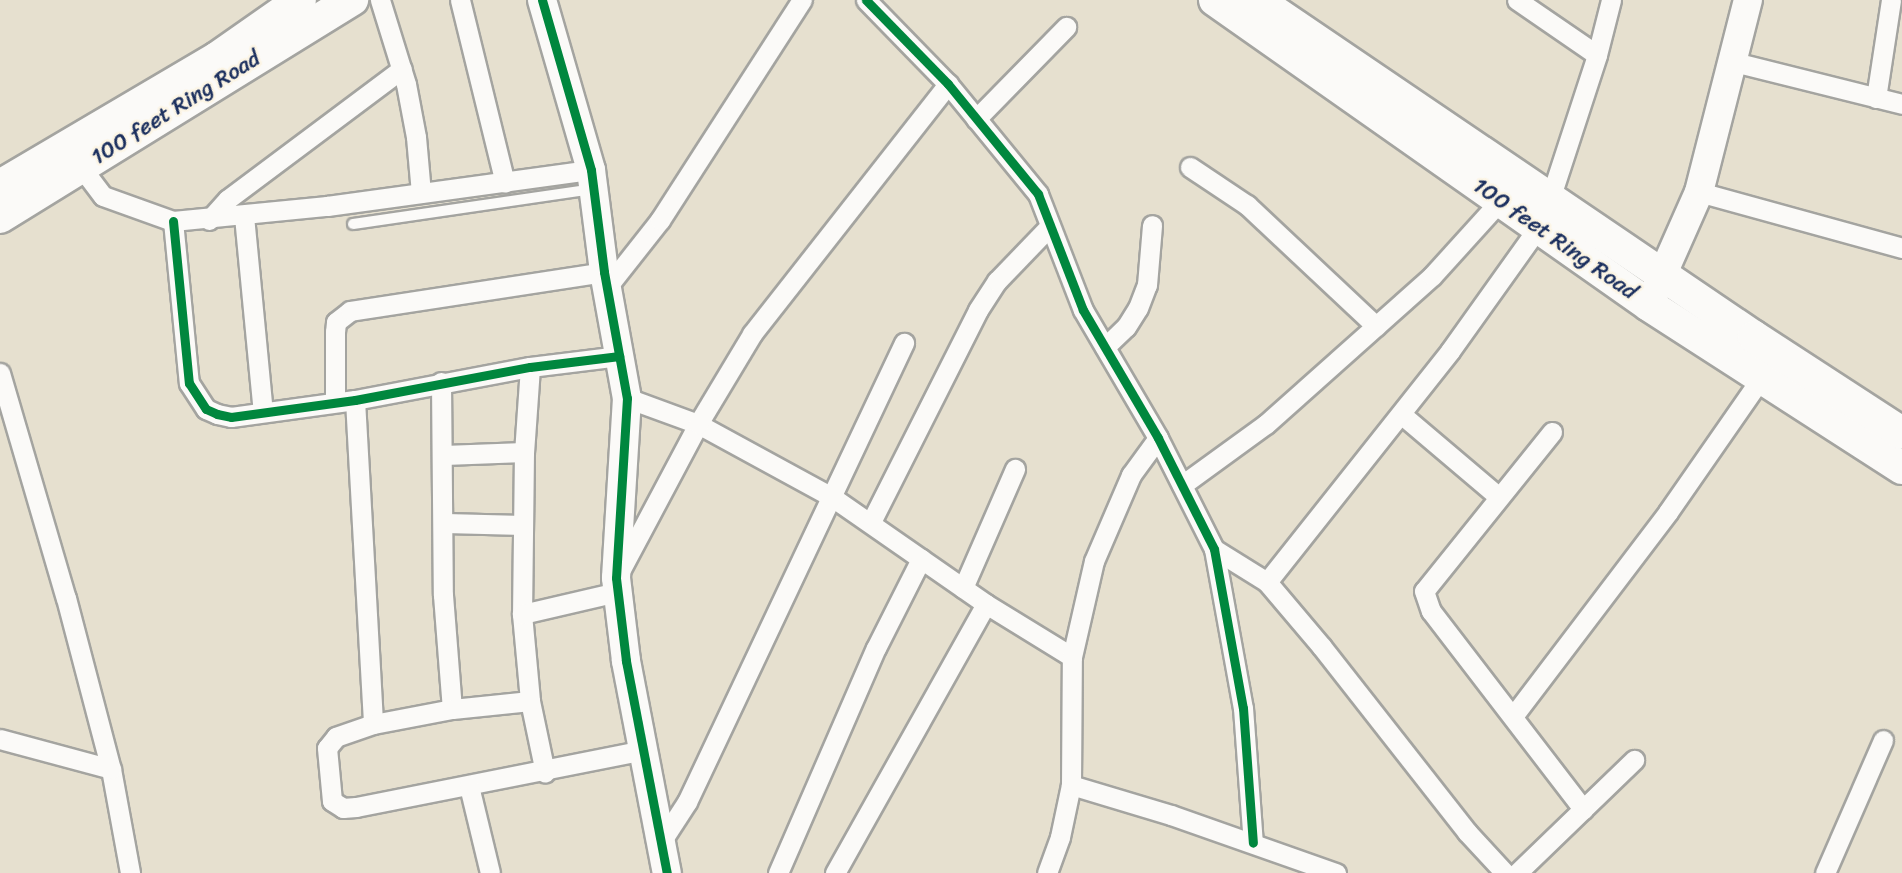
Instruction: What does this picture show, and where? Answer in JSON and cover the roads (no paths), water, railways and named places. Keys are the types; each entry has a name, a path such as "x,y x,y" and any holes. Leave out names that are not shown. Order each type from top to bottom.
{"main road":[{"name":"100 feet Ring Road","path":"0,186 217,58 300,0"},
{"name":"100 feet Ring Road","path":"0,217 352,0"},
{"name":"100 feet Ring Road","path":"1215,0 1501,200 1544,213 1663,275 1902,433"},
{"name":"100 feet Ring Road","path":"1256,0 1544,213 1649,304 1902,468"}],"street":[{"path":"380,0 401,69 416,136 421,193"},
{"path":"460,0 505,183"},
{"path":"542,0 592,179 626,398 617,585 643,750 667,873"},
{"path":"335,401 336,323 350,311 606,279 660,220 802,0"},
{"path":"866,0 948,84 1038,194 1083,310 1158,438 1214,549 1244,708 1253,843"},
{"path":"1517,0 1597,55"},
{"path":"1267,582 1475,319 1544,213 1597,55 1611,0"},
{"path":"1649,304 1699,192 1748,0"},
{"path":"1876,98 1891,0"},
{"path":"976,119 1066,27"},
{"path":"1734,62 1902,104"},
{"path":"209,220 228,199 401,69"},
{"path":"522,614 617,585 698,424 752,334 948,84"},
{"path":"81,167 103,196 173,221 244,216 505,183 592,179"},
{"path":"1190,167 1247,205 1376,326"},
{"path":"1699,192 1902,248"},
{"path":"1182,485 1266,424 1432,276 1501,200"},
{"path":"244,216 263,411"},
{"path":"173,221 189,383 206,409 217,414 231,417 355,400 530,367 619,356"},
{"path":"1105,347 1126,327 1138,308 1147,285 1152,225"},
{"path":"871,522 984,300 997,281 1050,226"},
{"path":"661,842 687,802 904,343"},
{"path":"530,367 524,452 522,614 530,701 545,772"},
{"path":"0,373 66,598 111,769 130,873"},
{"path":"1514,715 1668,512 1761,378"},
{"path":"441,382 445,523 443,595 452,709"},
{"path":"626,398 698,424 832,497 985,604 1072,657"},
{"path":"355,400 373,724"},
{"path":"1401,414 1499,497"},
{"path":"1552,432 1424,591 1431,611 1514,715 1583,809"},
{"path":"1047,873 1060,837 1071,785 1072,657 1094,561 1131,475 1158,438"},
{"path":"444,455 524,452"},
{"path":"963,588 1015,469"},
{"path":"445,523 523,525"},
{"path":"1214,549 1267,582 1322,647 1467,832 1505,873"},
{"path":"778,873 876,648 921,559"},
{"path":"835,873 985,604"},
{"path":"530,701 452,709 373,724 329,741 327,748 331,795 337,806 356,807 545,772 643,750"},
{"path":"0,739 111,769"},
{"path":"1825,873 1884,740"},
{"path":"1517,873 1634,760"},
{"path":"1071,785 1253,843 1289,865 1336,873"},
{"path":"469,786 490,873"}],"lane":[{"path":"354,225 592,179"}]}
